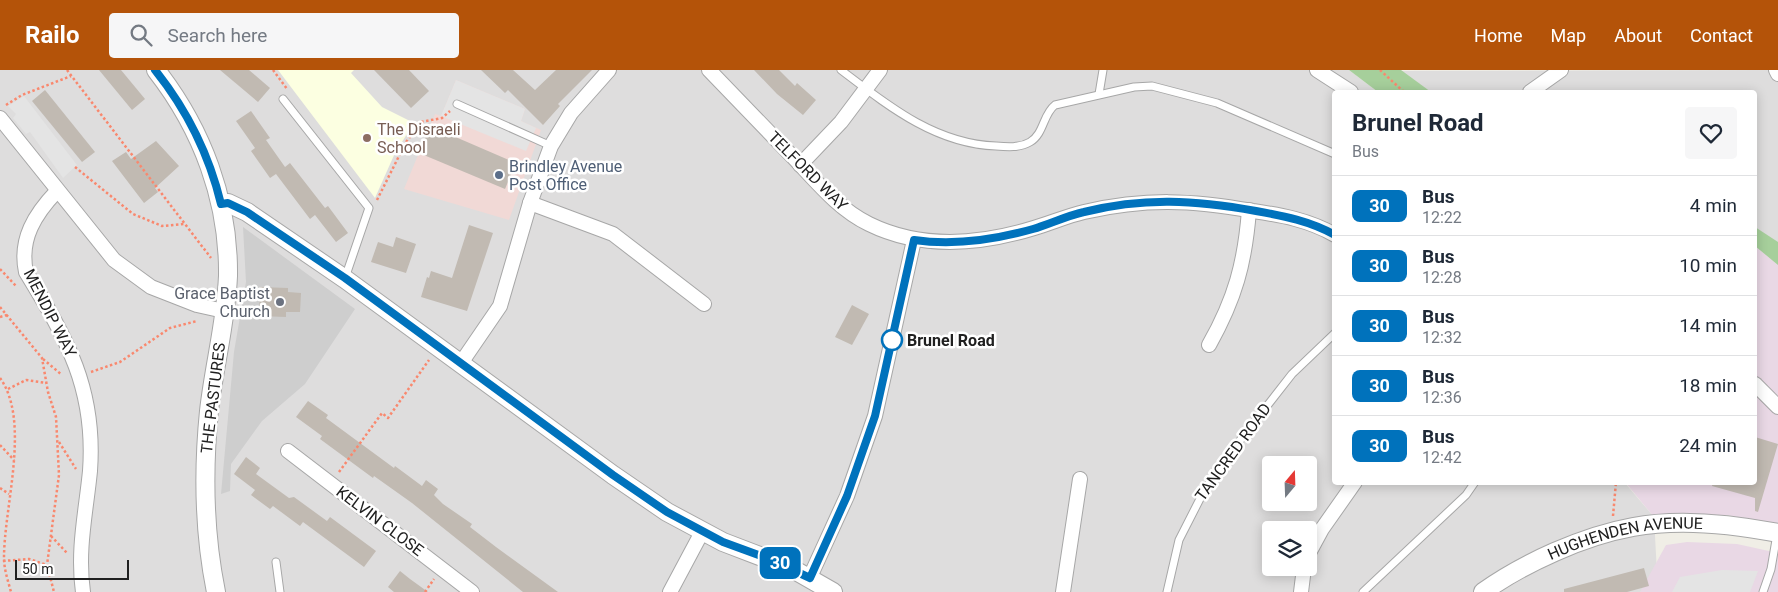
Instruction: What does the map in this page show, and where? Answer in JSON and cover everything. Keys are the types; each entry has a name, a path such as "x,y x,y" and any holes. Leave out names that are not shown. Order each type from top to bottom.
{"street":[{"name":"THE PASTURES","path":"156,70 181,104 196,134 209,162 221,204 227,272 224,311 209,411 205,474 207,530 216,592"},
{"name":"TELFORD WAY","path":"709,70 800,165 848,211 891,234 914,240 953,243 1004,236 1083,212 1136,202 1177,200 1249,210 1304,221 1332,234"},
{"path":"800,165 841,122 880,70"},
{"path":"1317,70 1348,90"},
{"path":"1533,90 1561,70"},
{"path":"1776,70 1778,74"},
{"path":"460,363 500,306 530,203 550,146 571,113 602,72"},
{"path":"0,118 114,260 151,286 174,297 197,305 224,311"},
{"name":"MENDIP WAY","path":"57,191 37,216 29,230 24,245 24,259 26,272 54,316 80,373 90,428 89,478 80,563 83,592"},
{"path":"221,204 228,203 247,212 345,278 613,475 667,512 702,532 810,578 833,592"},
{"path":"530,203 614,234 704,304"},
{"path":"1209,345 1224,320 1238,282 1244,261 1249,210"},
{"path":"810,578 847,496 875,416 914,240"},
{"path":"1757,386 1778,407"},
{"name":"KELVIN CLOSE","path":"288,451 472,592"},
{"path":"1063,592 1080,478"},
{"path":"1317,538 1354,485"},
{"name":"HUGHENDEN AVENUE","path":"1483,592 1547,556 1576,544 1634,527 1715,524 1778,533"},
{"path":"670,592 702,532"},
{"path":"1301,592 1303,576"}],"lane":[{"path":"841,70 900,113 924,127 966,142 1005,147 1020,146 1037,136 1050,108 1054,104 1098,94 1152,86 1217,103 1332,153"},
{"path":"1098,94 1103,70"},
{"path":"283,99 369,208 345,278"},
{"path":"457,104 550,146"},
{"name":"TANCRED ROAD","path":"1167,592 1179,540 1205,489 1292,374 1332,336"},
{"path":"1363,592 1466,495 1473,485"},
{"path":"1763,592 1778,533"},
{"path":"276,562 280,592"}],"path":[{"path":"67,70 215,264 227,272"},
{"path":"1380,70 1402,90"},
{"path":"0,109 22,95 72,76"},
{"path":"376,202 406,142 421,122 442,118 457,104"},
{"path":"75,167 133,214 162,226 184,224"},
{"path":"0,307 42,358 46,383 56,417 59,475 47,565 54,592"},
{"path":"0,317 7,315"},
{"path":"80,373 96,372 120,362 170,328 201,320"},
{"path":"330,483 382,413 388,418 439,347"},
{"path":"0,378 8,389 14,434 14,461 4,561 11,592"},
{"path":"8,389 26,380 46,383"},
{"path":"58,440 81,477 89,478"},
{"path":"0,445 14,461"},
{"path":"1613,524 1616,485"},
{"path":"0,488 10,494"},
{"path":"51,536 75,561 80,563"},
{"path":"4,561 29,559 47,565"},
{"path":"425,592 433,581"}],"shaded area":[{"path":"0,70 1349,70 1375,90 1332,90 1332,485 1627,485 1654,517 1658,592 0,592"},
{"name":"The Disraeli School","path":"278,70 354,70 351,73 382,107 414,123 395,153 375,198"},
{"path":"1778,70 1778,265 1757,248 1757,90 1428,90 1400,71"},
{"path":"456,80 525,109 521,121 541,130 509,220 404,189 435,114 441,116"},
{"path":"456,80 525,109 521,121 536,128 526,151 441,116"},
{"path":"24,96 77,165 63,178 30,132 26,134 13,118 16,114 8,106"},
{"path":"243,227 355,309 305,384 262,421 231,464 230,491 221,494 234,352 246,282"},
{"path":"1757,248 1778,265 1778,524 1726,515 1654,517 1627,485 1757,485"},
{"path":"1687,542 1737,544 1778,553 1778,592 1640,592 1666,545"},
{"path":"1722,570 1758,571 1750,592 1672,592 1680,577"}],"green space":[{"path":"1349,70 1401,70 1428,90 1375,90"},
{"path":"1757,228 1778,242 1778,265 1757,248"}],"building":[{"path":"99,70 121,70 145,99 132,110"},
{"path":"220,70 249,70 270,88 258,102"},
{"path":"374,70 409,70 429,91 411,108"},
{"path":"481,70 513,70 535,90 556,70 592,70 558,104 560,106 543,125 508,90 505,93"},
{"path":"754,70 779,70 795,86 797,83 816,100 803,115 777,94"},
{"path":"45,90 95,152 82,162 32,101"},
{"path":"251,111 270,138 266,140 285,167 290,163 325,208 328,206 348,233 336,242 315,215 310,219 276,174 270,178 251,151 255,148 236,121"},
{"path":"430,126 516,163 505,189 419,153"},
{"path":"156,141 179,166 155,188 158,192 144,203 112,161 126,152 131,159"},
{"path":"469,225 493,233 467,311 421,297 427,277 429,278 431,271 452,278"},
{"path":"396,237 416,244 406,273 371,262 378,242 393,247"},
{"name":"Grace Baptist Church","path":"260,287 288,288 288,292 301,293 300,312 286,312 286,317 259,316"},
{"path":"852,305 869,314 852,345 835,337"},
{"path":"308,401 328,415 326,418 394,468 395,466 422,486 426,480 438,489 434,495 443,504 472,524 470,527 496,547 558,592 523,592 412,503 374,476 373,478 320,439 322,436 296,417"},
{"path":"1757,438 1778,444 1758,512 1755,511 1755,498 1712,486 1757,485"},
{"path":"246,457 260,468 256,474 289,498 294,497 327,521 330,517 376,551 364,567 303,522 300,526 273,506 270,509 251,495 255,490 234,474"},
{"path":"1644,568 1649,586 1627,592 1564,592 1564,589"},
{"path":"400,571 428,592 394,592 388,587"}],"bus line":[{"name":"30","path":"155,70 181,104 196,134 209,162 221,204 228,203 238,206 345,278 613,475 667,512 723,542 767,558 810,578 847,496 875,416 914,240 953,243 977,241 1034,228 1083,212 1156,200 1177,200 1280,215 1304,221 1332,233"}],"place":[{"name":"The Disraeli School","path":"367,138"},
{"name":"Brindley Avenue Post Office","path":"499,175"},
{"name":"Grace Baptist Church","path":"280,302"},
{"name":"Brunel Road","path":"892,340"}]}
